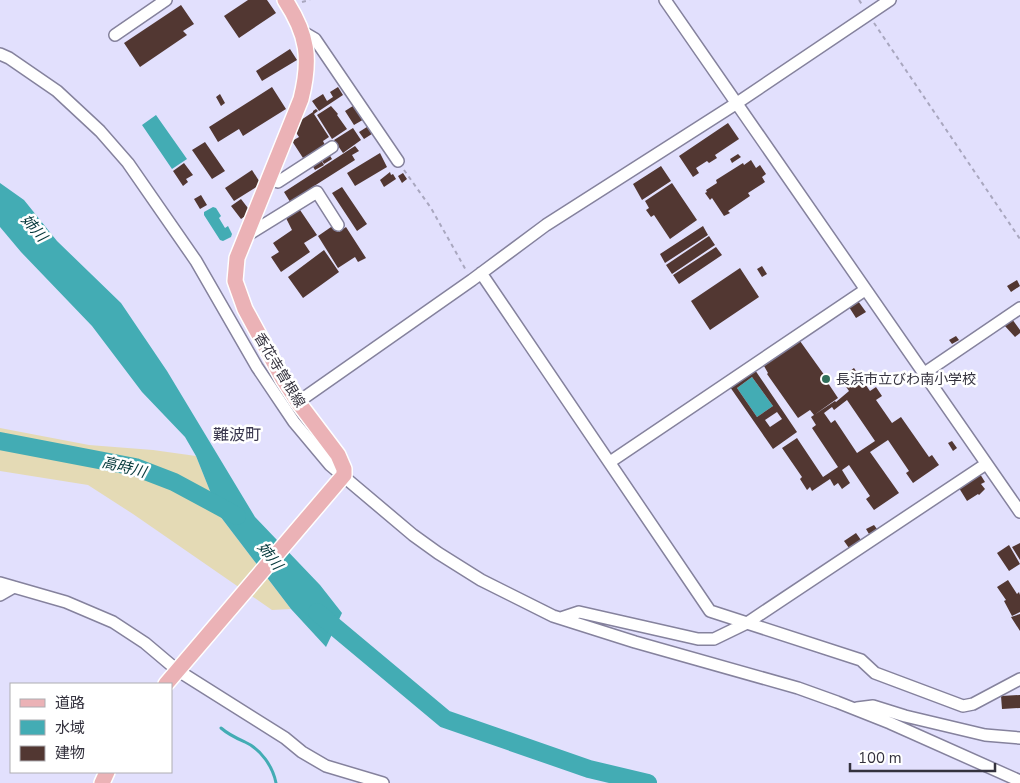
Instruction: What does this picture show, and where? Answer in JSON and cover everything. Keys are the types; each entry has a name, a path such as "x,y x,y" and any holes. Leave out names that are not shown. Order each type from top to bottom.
{"main road":[{"name":"香花寺曽根線","path":"285,0 303,32 307,77 301,99 246,236 236,266 235,281 249,317 298,402 338,455 344,469 340,481"},
{"path":"167,683 340,481"}],"street":[{"path":"115,35 166,0"},
{"path":"665,0 1020,512"},
{"path":"298,402 546,225 737,103 890,0"},
{"path":"303,32 315,39 398,162"},
{"path":"0,54 57,90 100,131 128,163 196,261 257,367 284,408 340,481 438,553 481,580 561,618 635,642 798,688 856,708 1020,780"},
{"path":"269,180 278,182 332,147"},
{"path":"246,236 317,192 338,225"},
{"path":"476,276 610,462 710,612 862,660 875,673 960,706 973,704 1020,679"},
{"path":"610,462 865,290"},
{"path":"923,374 1020,308"},
{"path":"561,618 579,612 698,639 714,639 747,623 986,464"},
{"path":"0,583 66,602 113,622 181,665 302,752 326,766 383,783"},
{"path":"0,594 14,587"},
{"path":"856,708 873,706 913,718 985,734 1020,738"}],"path":[{"path":"298,0 304,3 310,0"},
{"path":"869,14 1020,239"},
{"path":"398,162 476,276"}],"sand":[{"path":"0,428 89,445 153,450 196,456 220,516 291,609 272,610 88,485 0,471"}],"water":[{"path":"156,115 187,159 172,169 142,125"},
{"path":"0,183 24,200 57,241 121,303 167,371 255,517 320,585 342,613 326,647 291,609 220,516 196,456 185,437 142,392 92,326 21,252 0,227"},
{"path":"213,207 216,208 221,216 219,218 225,228 228,226 232,234 231,237 223,241 220,240 204,215 204,212"},
{"path":"752,377 773,406 757,417 737,388"}],"building":[{"path":"248,0 267,0 276,13 239,38 224,16"},
{"path":"181,5 194,24 183,31 187,35 140,67 124,43"},
{"path":"290,49 297,60 262,81 256,71"},
{"path":"272,87 286,109 243,136 239,129 218,142 209,127"},
{"path":"338,87 343,95 319,111 312,101 323,94 327,101 333,97 330,92"},
{"path":"220,94 225,103 221,106 216,97"},
{"path":"356,104 366,118 354,125 345,111"},
{"path":"331,106 347,129 332,139 317,115"},
{"path":"316,109 318,111 314,114 329,137 323,141 325,145 303,158 292,141 299,137 295,131 298,122"},
{"path":"728,123 739,139 715,155 717,158 709,163 707,161 696,168 699,173 693,177 679,156"},
{"path":"370,125 375,132 364,139 359,132"},
{"path":"353,128 361,140 343,153 334,140"},
{"path":"205,142 225,171 212,179 192,150"},
{"path":"355,146 359,151 352,155 355,160 311,188 313,191 292,205 284,192"},
{"path":"380,153 387,167 355,186 347,173"},
{"path":"329,154 332,159 324,164 321,159"},
{"path":"738,154 741,157 732,163 730,159"},
{"path":"321,160 324,165 315,170 312,165"},
{"path":"751,160 756,168 760,165 766,174 762,177 765,182 748,193 750,196 728,211 730,213 724,216 712,198 710,200 705,193 707,192 706,190 717,183 716,180"},
{"path":"184,163 193,175 186,179 188,182 183,186 173,171"},
{"path":"661,166 671,181 642,200 633,184"},
{"path":"252,170 261,184 234,201 225,188"},
{"path":"390,172 396,179 384,187 380,180"},
{"path":"403,173 407,179 402,183 398,176"},
{"path":"672,183 697,220 670,239 654,215 651,217 646,210 649,208 645,201"},
{"path":"342,187 367,224 357,231 332,193"},
{"path":"201,195 207,205 200,209 194,199"},
{"path":"241,199 251,212 241,219 231,206"},
{"path":"298,207 317,235 304,243 310,252 281,272 271,257 279,252 273,243 292,230 285,216"},
{"path":"334,225 339,232 346,227 366,258 358,262 355,257 338,268 318,236"},
{"path":"703,226 708,235 665,263 660,254"},
{"path":"709,236 715,245 672,274 666,265"},
{"path":"716,247 722,255 679,284 673,275"},
{"path":"324,250 339,272 303,298 288,277"},
{"path":"762,266 767,274 762,277 757,269"},
{"path":"740,268 759,297 710,330 691,301"},
{"path":"1017,280 1020,286 1011,292 1007,286"},
{"path":"858,301 866,312 856,318 849,307"},
{"path":"1012,319 1020,330 1020,333 1015,337 1004,325"},
{"path":"956,336 959,340 952,344 949,340"},
{"path":"800,341 830,383 828,383 838,398 814,415 810,410 798,418 767,374 764,366"},
{"path":"854,368 870,391 876,387 882,396 876,400 892,423 901,417 929,457 932,455 939,465 913,483 906,473 909,471 888,440 870,452 899,493 874,510 866,499 870,496 849,465 842,470 850,483 842,489 838,483 834,486 830,479 812,491 810,487 807,490 800,479 802,477 782,448 797,438 823,477 838,467 812,428 816,425 811,417 836,402 849,391 840,378","holes":["847,400 875,441 857,453 835,420 831,423 824,413 832,407 834,410"]},
{"path":"755,370 797,432 773,449 730,387","holes":["752,377 773,406 757,417 737,388","777,412 782,419 770,427 765,420"]},
{"path":"952,441 957,448 953,451 948,443"},
{"path":"980,474 985,482 981,484 985,489 979,495 967,501 959,488"},
{"path":"874,525 877,529 869,534 866,529"},
{"path":"856,533 861,540 849,548 844,541"},
{"path":"1020,543 1020,560 1012,547"},
{"path":"1009,545 1020,564 1009,571 997,553"},
{"path":"1008,580 1017,594 1019,592 1020,595 1020,612 1012,616 1004,601 1006,600 997,587"},
{"path":"1020,614 1020,631 1011,617"},
{"path":"1020,695 1020,708 1002,709 1001,696"}],"waterway":[{"name":"高時川","path":"0,441 135,467 174,482 237,516"},
{"name":"姉川","path":"317,612 445,719 589,769 648,783"},
{"path":"221,728 256,749 269,765 276,783"}],"place":[{"name":"長浜市立びわ南小学校","path":"826,379"}],"district":[{"name":"難波町","path":"237,434"}]}
